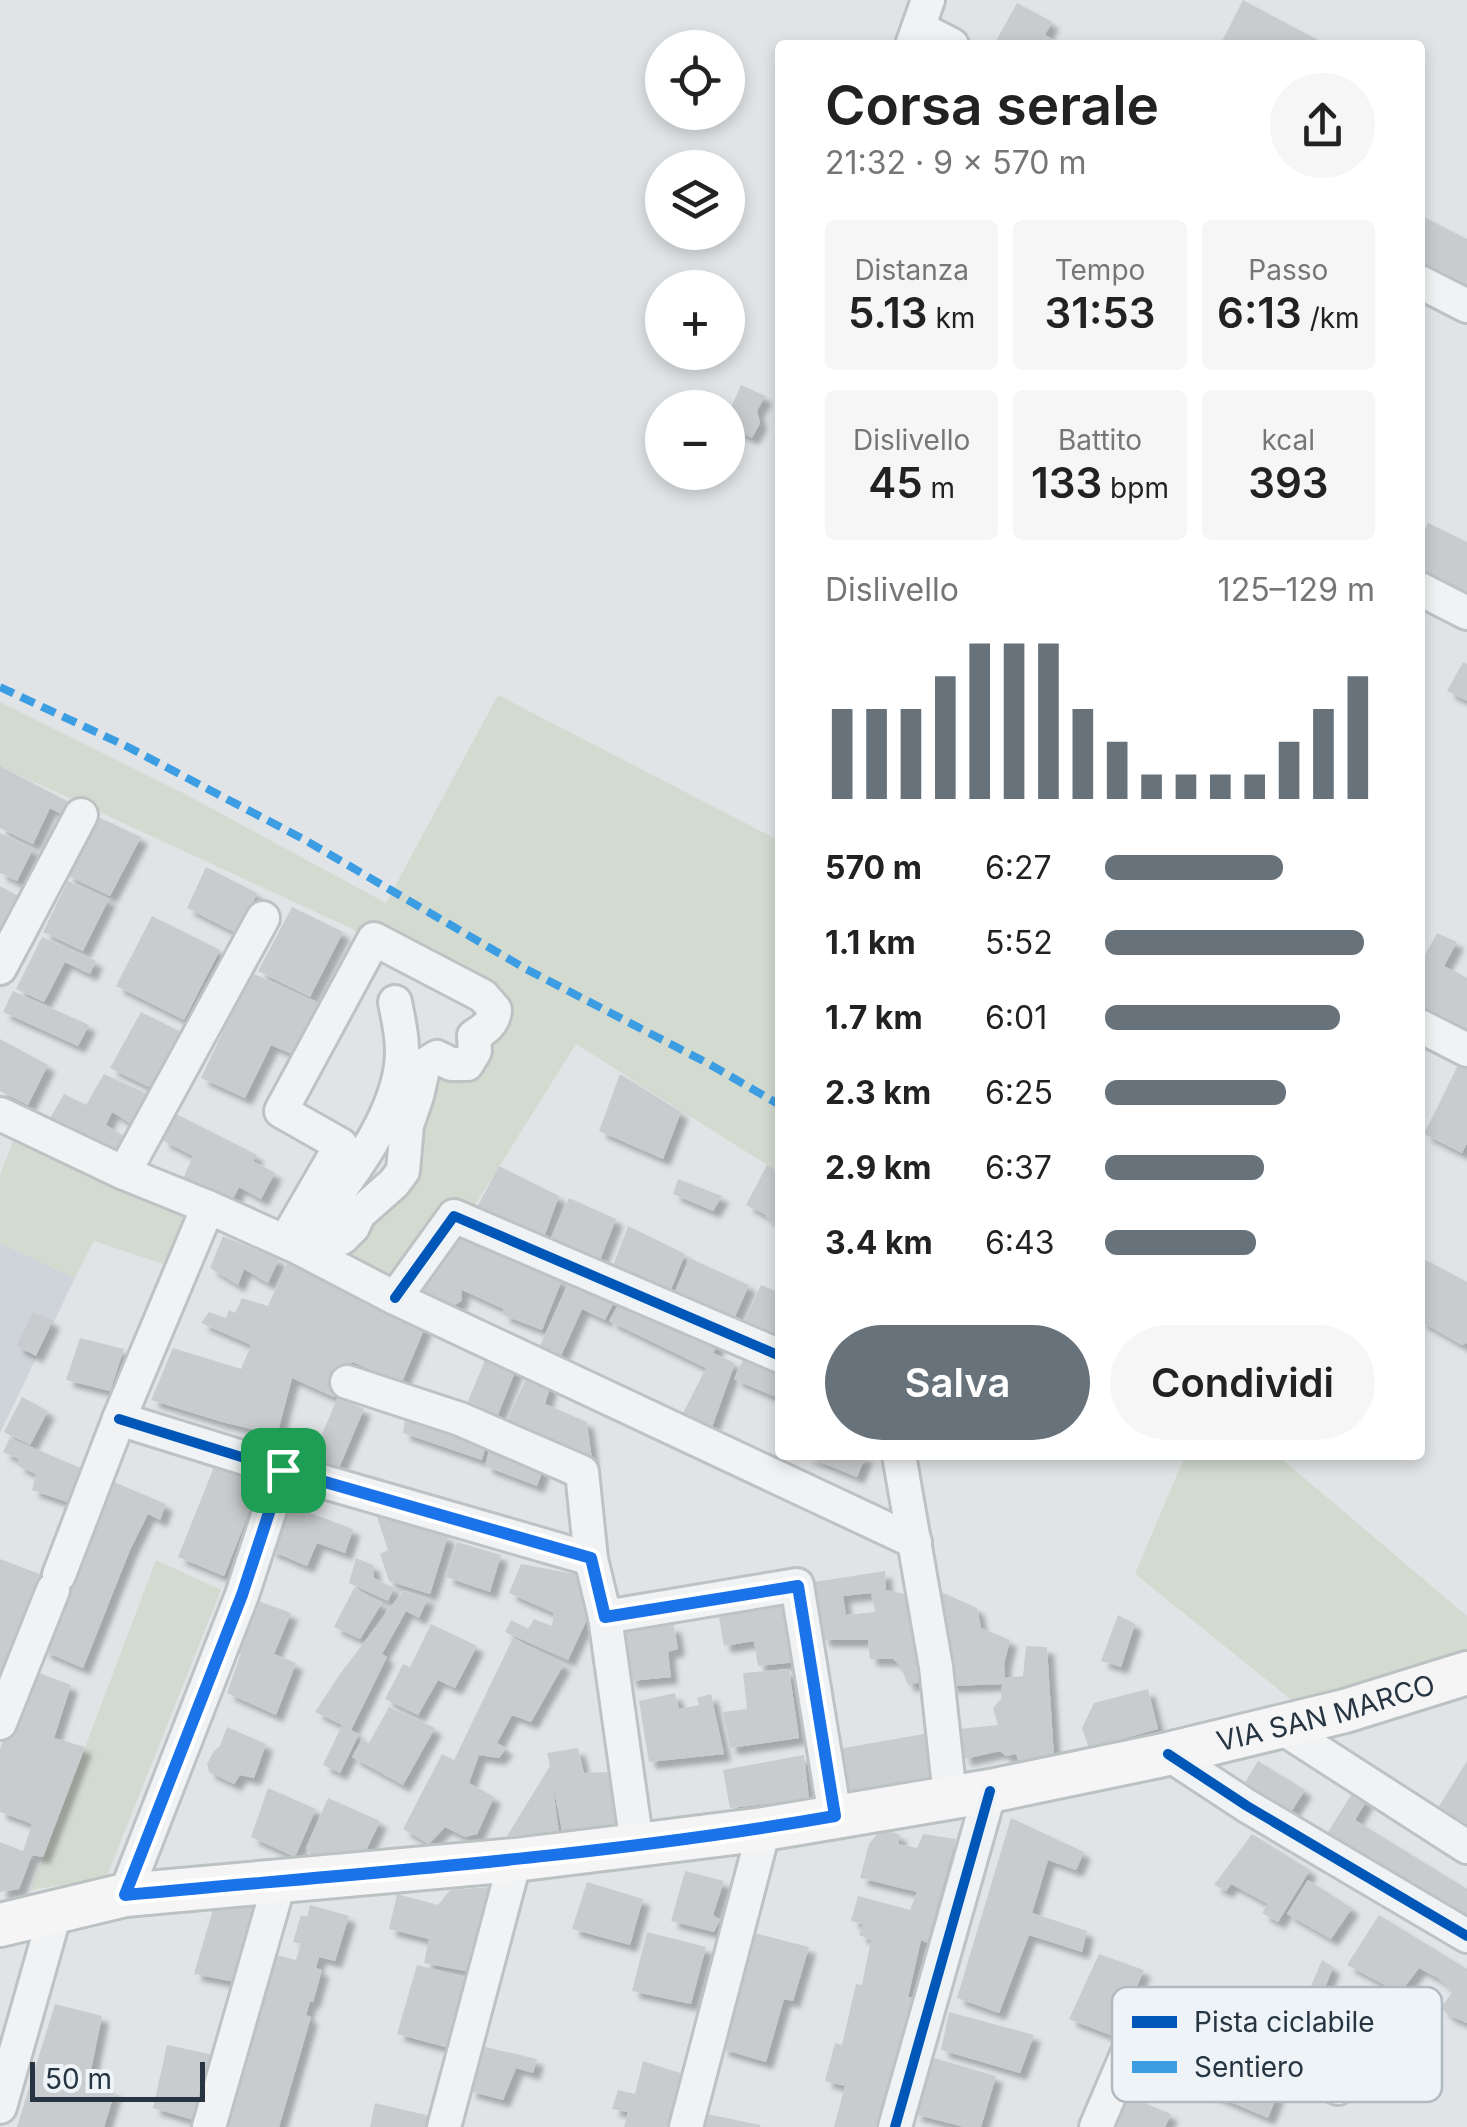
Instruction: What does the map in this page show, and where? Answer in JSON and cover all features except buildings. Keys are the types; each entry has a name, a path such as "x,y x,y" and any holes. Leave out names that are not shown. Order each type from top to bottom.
{"main road":[{"name":"VIA SAN MARCO","path":"0,1925 125,1895 637,1846 970,1794 1168,1754 1344,1710 1467,1673"}],"street":[{"path":"919,24 944,40"},
{"path":"1425,285 1467,306"},
{"path":"1425,591 1467,612"},
{"path":"0,968 80,815"},
{"path":"124,1173 264,918"},
{"path":"374,939 483,996 495,1010 495,1018 474,1036 475,1051 467,1064 451,1064 437,1057 424,1066 407,1124 403,1170 342,1238 325,1237 316,1246 290,1233 341,1145 280,1111 374,939"},
{"path":"298,1248 353,1173 395,1095 402,1046 395,1002"},
{"path":"1425,1029 1467,1050"},
{"path":"0,1114 298,1248 395,1298 915,1542"},
{"path":"0,1723 119,1418 208,1207"},
{"path":"395,1298 454,1216 775,1354"},
{"path":"347,1382 460,1419 582,1472 591,1558 605,1617 637,1846"},
{"path":"119,1418 283,1470 591,1558"},
{"path":"895,2127 970,1794 936,1667 900,1460"},
{"path":"125,1895 242,1595 283,1470"},
{"path":"605,1617 798,1586 835,1816"},
{"path":"1279,1726 1467,1847"},
{"path":"1168,1754 1247,1806 1467,1936"},
{"path":"686,2127 764,1829"},
{"path":"444,2127 515,1860"},
{"path":"209,2127 280,1880"},
{"path":"0,2107 56,1910"},
{"path":"1096,2127 1112,2089"}],"shaded area":[{"path":"498,695 775,838 775,1170 576,1044 472,1210 446,1200 390,1281 316,1246 394,1183 424,1065 451,1064 495,1018 374,939 0,766 0,702 185,794 386,903"},
{"path":"15,1136 190,1217 169,1266 94,1241 75,1278 0,1243 0,1175"},
{"path":"0,1243 75,1278 0,1433"},
{"path":"1183,1460 1283,1460 1467,1616 1467,1658 1299,1706 1135,1574"},
{"path":"156,1560 221,1590 106,1878 31,1890"}],"marked path":[{"path":"0,687 128,747 305,840 526,969 775,1102"}],"cycle path":[{"path":"395,1298 454,1216 775,1354"},
{"path":"119,1419 591,1559 605,1617 797,1585 835,1816"},
{"path":"125,1895 242,1595 283,1470"},
{"path":"1168,1754 1247,1806 1467,1936"},
{"path":"895,2127 990,1791"}],"route":[{"path":"283,1470 591,1558 605,1617 798,1586 835,1816 764,1829 515,1860 125,1895 242,1595 283,1470"}]}
